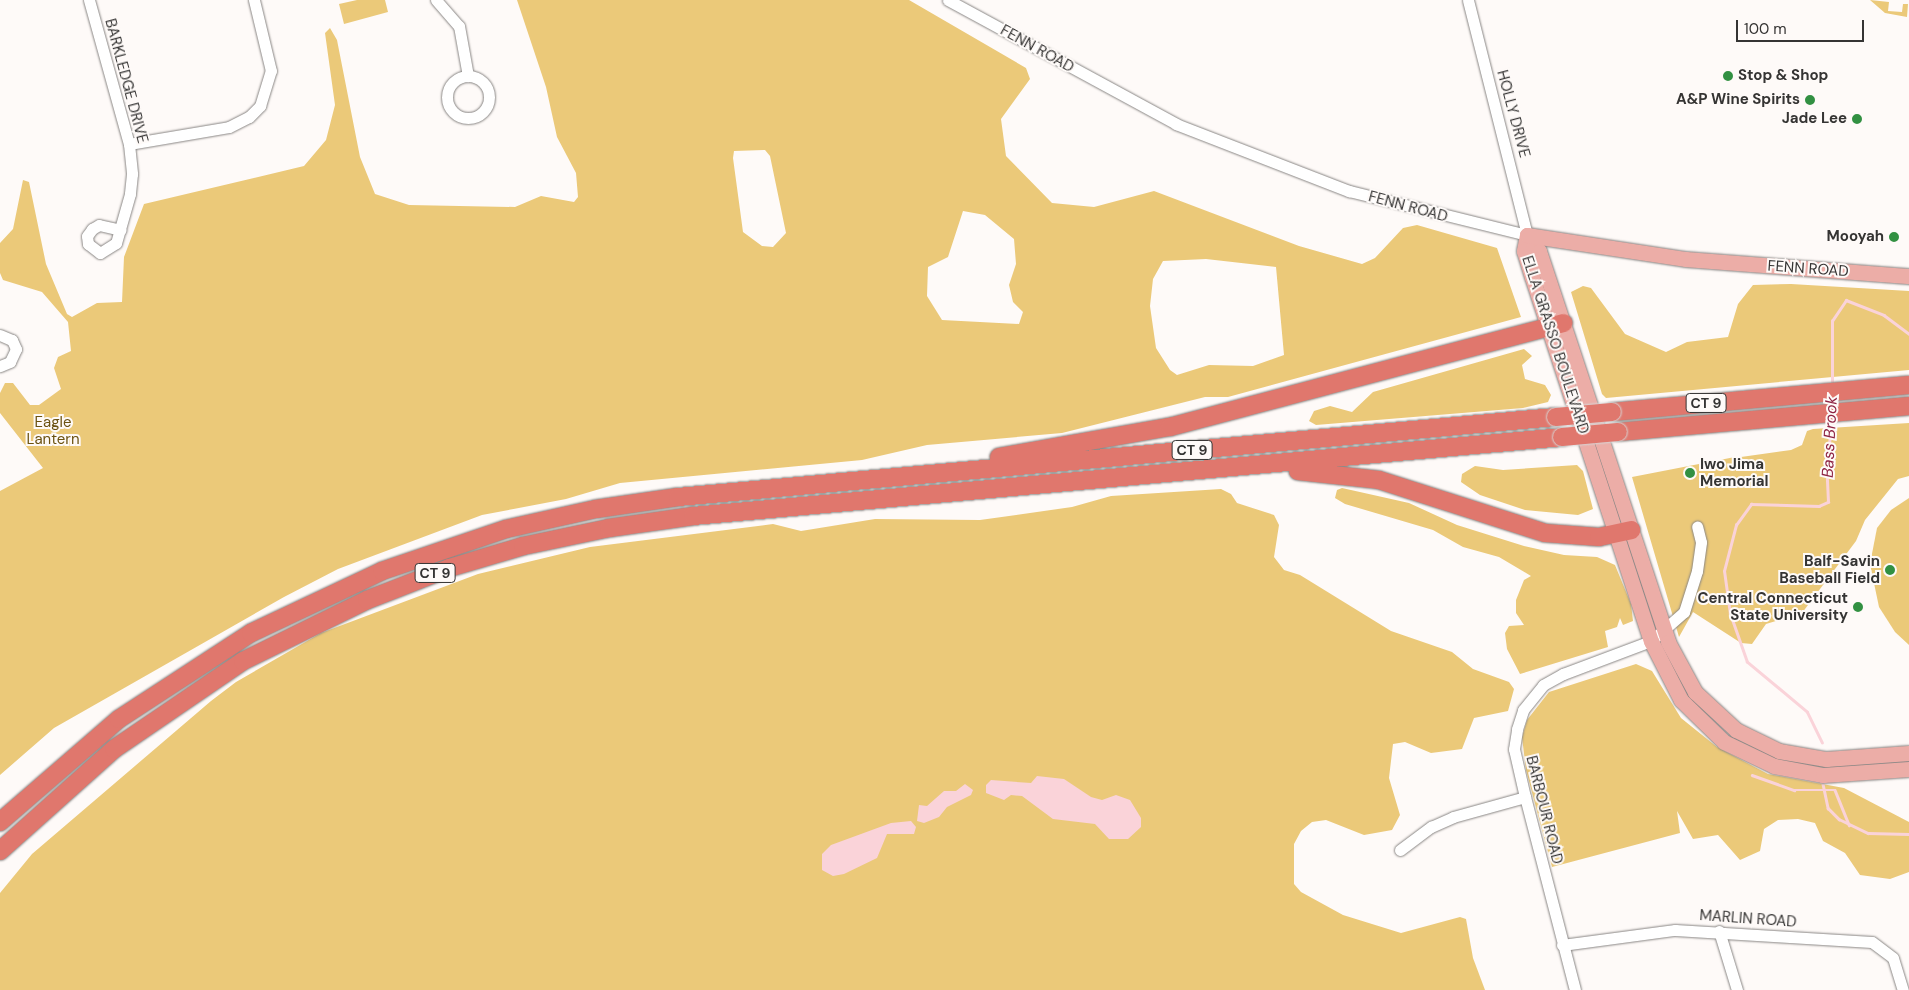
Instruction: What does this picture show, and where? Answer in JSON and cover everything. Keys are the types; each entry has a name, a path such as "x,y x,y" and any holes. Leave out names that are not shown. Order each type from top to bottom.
{"highway":[{"path":"828,483 876,471 996,457 1154,430 1556,325"},
{"name":"CT 9","path":"0,822 75,754 162,688 259,628 358,580 478,538 587,511 652,500 828,483 1909,385"},
{"name":"CT 9","path":"0,851 32,820 140,729 243,661 346,609 477,559 570,536 665,519 1909,406"},
{"path":"1215,469 1360,476 1533,530 1587,537 1624,533"},
{"path":"0,864 32,820"}],"main road":[{"name":"FENN ROAD","path":"1527,235 1686,259 1909,276"},
{"name":"ELLA GRASSO BOULEVARD","path":"1527,235 1525,254 1556,325 1624,533 1651,641 1670,682 1700,722 1736,749 1782,768 1823,774 1909,769"},
{"name":"ELLA GRASSO BOULEVARD","path":"1624,533 1684,676 1708,708 1746,737 1787,754 1826,759 1909,753"},
{"path":"1782,768 1787,754"},
{"path":"1882,755 1883,771"}],"street":[{"name":"BARKLEDGE DRIVE","path":"89,0 129,144 130,194 120,230"},
{"path":"129,144 229,127 249,117 260,106 271,71 254,0"},
{"path":"436,0 459,26 468,76"},
{"name":"FENN ROAD","path":"948,0 1176,124 1357,193 1527,235"},
{"name":"HOLLY DRIVE","path":"1468,0 1527,235"},
{"path":"0,335 12,340 16,349 10,362 0,366"},
{"name":"BARBOUR ROAD","path":"1575,990 1562,945 1514,749 1523,710 1534,695 1563,674 1651,641 1684,612 1691,593 1701,542 1697,526"},
{"path":"1400,850 1431,826 1453,816 1525,797"},
{"name":"MARLIN ROAD","path":"1562,945 1675,930 1719,931 1872,942 1893,958 1903,990"},
{"path":"1719,931 1737,990"}],"green space":[{"path":"357,0 385,0 388,12 344,24 339,4"},
{"name":"Eagle Lantern","path":"517,0 909,0 1026,68 1030,79 1001,119 1006,156 1052,203 1094,207 1154,191 1299,246 1362,264 1375,258 1403,228 1417,225 1497,248 1521,317 1228,397 1205,397 1062,433 927,445 862,460 620,483 566,499 482,515 338,569 284,597 54,728 0,775 0,491 43,468 0,413 0,393 5,383 13,383 30,405 39,405 61,389 54,368 58,357 71,351 68,322 42,292 3,280 0,273 0,243 13,229 23,180 29,182 46,264 67,314 72,317 97,303 122,302 124,257 144,204 304,166 326,140 335,105 325,33 330,28 337,40 360,157 375,194 409,205 515,207 541,196 574,202 578,197 576,173 557,137 546,87","holes":["765,150 770,156 786,233 773,247 762,246 743,232 733,158 734,151","963,211 985,215 1014,239 1016,264 1009,285 1013,302 1023,312 1019,324 942,320 927,296 928,267 948,257","1206,259 1276,267 1284,355 1253,366 1209,365 1177,375 1170,370 1156,348 1150,306 1153,279 1163,261"]},
{"path":"1870,0 1889,2 1888,11 1902,12 1903,4 1908,4 1907,17 1885,13"},
{"path":"1791,284 1909,291 1909,370 1606,398 1602,394 1571,292 1583,286 1591,288 1625,334 1666,352 1687,342 1728,337 1738,304 1753,285"},
{"path":"1524,349 1532,356 1522,365 1525,379 1545,385 1551,395 1548,402 1523,408 1316,425 1309,421 1314,411 1330,406 1352,412 1373,392"},
{"path":"1909,423 1909,476 1898,479 1865,520 1856,541 1802,613 1766,624 1752,644 1741,643 1693,612 1679,637 1632,477 1735,457 1734,463 1741,457 1791,450 1802,445 1807,431 1813,429"},
{"path":"1577,465 1583,471 1593,509 1578,515 1525,510 1480,495 1461,482 1462,474 1475,466 1503,470"},
{"path":"1342,488 1409,503 1457,525 1524,546 1564,555 1597,557 1615,565 1631,604 1633,621 1623,625 1620,618 1617,627 1605,631 1608,647 1520,674 1507,649 1505,633 1509,626 1524,625 1516,613 1516,600 1524,580 1531,576 1499,557 1463,547 1433,530 1345,504 1335,498 1337,490"},
{"path":"1221,489 1231,494 1237,503 1274,515 1279,525 1274,557 1284,570 1300,575 1391,631 1452,652 1473,669 1509,682 1514,689 1508,711 1474,718 1462,749 1431,753 1405,742 1393,744 1389,778 1400,815 1392,830 1364,835 1326,820 1312,822 1301,831 1294,844 1294,884 1301,892 1343,915 1401,933 1460,917 1466,919 1473,958 1485,990 0,990 0,893 32,854 211,701 236,682 321,633 478,574 590,547 773,524 801,531 875,519 980,520 1072,507 1111,496"},
{"name":"Balf-Savin Baseball Field","path":"1909,498 1909,645 1895,632 1879,607 1870,564 1877,528 1891,510"},
{"path":"1636,664 1652,671 1681,718 1717,747 1768,774 1844,788 1909,822 1909,872 1890,879 1860,875 1845,853 1823,841 1815,823 1798,819 1778,820 1764,829 1760,851 1740,860 1718,835 1693,839 1677,811 1680,833 1552,867 1526,770 1522,737 1527,720 1549,692"}],"shaded area":[{"path":"1037,776 1064,779 1091,797 1102,800 1116,795 1130,800 1141,818 1141,827 1128,839 1109,839 1095,824 1053,819 1022,796 1011,795 1004,800 986,793 986,785 991,780 1031,783"},
{"path":"965,784 973,790 971,795 947,807 939,817 924,823 917,821 919,805 927,806 944,791 956,791"},
{"path":"911,821 916,827 914,834 887,834 877,858 844,874 833,876 822,870 822,854 831,845 891,823"}],"waterway":[{"name":"Bass Brook","path":"1832,385 1832,321 1846,300 1884,315 1909,334"},
{"name":"Bass Brook","path":"1822,743 1807,712 1747,662 1730,614 1724,571 1736,525 1751,504 1819,506 1828,502 1826,460 1833,420"},
{"path":"1752,775 1794,790 1835,790 1849,825"},
{"path":"1823,784 1828,808 1839,819 1868,833 1909,834"}],"place":[{"name":"Stop & Shop","path":"1728,76"},
{"name":"A&P Wine Spirits","path":"1810,100"},
{"name":"Jade Lee","path":"1857,119"},
{"name":"Mooyah","path":"1894,237"},
{"name":"Iwo Jima Memorial","path":"1690,473"},
{"name":"Balf-Savin Baseball Field","path":"1890,570"},
{"name":"Central Connecticut State University","path":"1858,607"}]}
